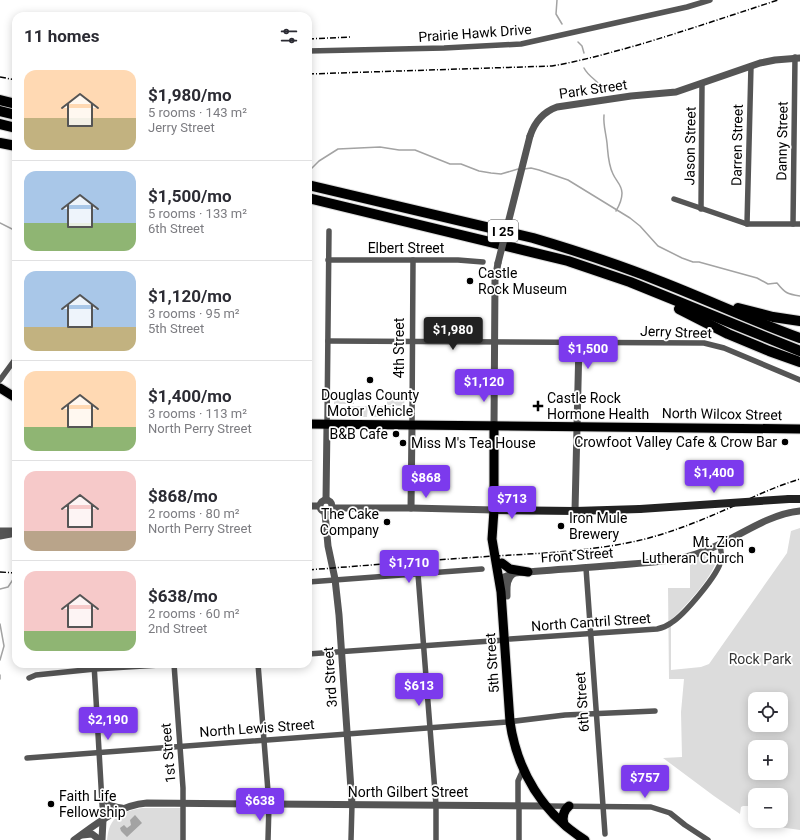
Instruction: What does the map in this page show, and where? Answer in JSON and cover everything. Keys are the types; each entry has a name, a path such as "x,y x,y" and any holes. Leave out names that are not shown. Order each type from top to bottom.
{"highway":[{"path":"0,100 12,103"},
{"path":"0,111 12,114"},
{"path":"0,124 12,127"},
{"path":"0,143 12,145"},
{"name":"I 25","path":"312,186 533,238 596,257 800,338"},
{"name":"I 25","path":"312,199 544,254 587,267 630,282 800,351"},
{"path":"630,282 728,334 800,362"},
{"path":"681,290 741,309 773,317 800,321"}],"main road":[{"path":"0,388 12,396"},
{"name":"North Wilcox Street","path":"312,424 800,429"},
{"name":"5th Street","path":"494,426 494,510 492,539 504,594"},
{"path":"494,510 575,511 640,509 800,499"},
{"name":"5th Street","path":"494,510 504,577 515,748 523,770 533,789 546,806 564,824 585,840"},
{"path":"502,563 510,570 528,572"},
{"name":"5th Street","path":"513,721 525,760 546,806"},
{"path":"564,824 563,814 565,809 569,806"}],"street":[{"name":"Prairie Hawk Drive","path":"312,51 444,48 521,44 687,7 710,0"},
{"name":"Park Street","path":"498,263 530,136 535,124 548,110 557,107 636,95 676,92 751,66 775,60 798,58"},
{"name":"Danny Street","path":"793,224 798,58"},
{"name":"Darren Street","path":"747,224 751,66"},
{"name":"Jason Street","path":"701,209 702,84"},
{"path":"674,199 747,224 800,224"},
{"path":"326,500 329,231"},
{"name":"Elbert Street","path":"328,260 458,260 483,262"},
{"name":"4th Street","path":"411,508 413,260"},
{"name":"5th Street","path":"494,426 495,280 498,263"},
{"name":"Jerry Street","path":"328,341 579,343 665,342 710,344 724,348 800,380"},
{"path":"575,511 579,343"},
{"path":"0,380 12,364"},
{"path":"320,506 322,501 326,500"},
{"path":"326,500 331,503 332,508"},
{"path":"312,506 320,506"},
{"path":"320,506 321,510 325,513 329,512 332,508 494,510"},
{"name":"Front Street","path":"504,577 515,573 642,563 696,554 719,545 771,518 790,512 800,511"},
{"name":"3rd Street","path":"325,513 328,546 335,580 341,652 352,804 351,840"},
{"path":"0,531 12,532"},
{"path":"0,536 12,533"},
{"name":"North Cantril Street","path":"312,654 657,629 672,623 683,614 697,597 716,570 721,558 719,545"},
{"name":"6th Street","path":"586,568 604,834"},
{"path":"312,582 482,569"},
{"path":"504,594 510,575 515,573"},
{"path":"418,574 436,805 436,840"},
{"path":"29,678 40,674 81,668"},
{"path":"77,838 86,834 92,834 101,840 103,820 95,668"},
{"name":"1st Street","path":"175,668 184,803 183,840"},
{"path":"258,668 269,804 268,840"},
{"name":"North Lewis Street","path":"26,758 100,751 429,728 565,715 655,711"},
{"path":"519,840 518,781 523,770"},
{"path":"102,795 109,804 125,808"},
{"name":"North Gilbert Street","path":"77,838 103,820 125,808 138,803 148,802 603,806 651,808 670,813 708,840"}],"green space":[{"path":"336,391 353,391 354,404 334,404 334,393"},
{"path":"387,392 405,393 404,406 387,405"},
{"path":"347,406 368,406 367,417 346,417"},
{"path":"372,406 393,406 393,417 372,417"},
{"name":"Rock Park","path":"800,528 800,830 786,828 788,828 788,788 748,788 748,806 741,807 740,814 663,758 682,757 681,712 684,679 669,679 668,588 690,588 690,560 713,552 717,554 713,570 707,579 692,599 671,620 671,670 701,667 709,664 787,553 791,531"},
{"path":"142,808 184,808 183,840 107,840 110,826 117,817 128,811"}],"shaded area":[{"path":"135,815 142,823 127,837 120,828 124,825 127,828 131,825 130,820"}],"waterway":[{"path":"557,0 556,14 562,24"},
{"path":"578,42 582,46 584,53"},
{"path":"584,68 605,92"},
{"path":"604,115 609,162 611,170 622,190 621,200 616,211"},
{"path":"312,168 319,161 338,149 380,147 399,150 415,150 450,164 461,164 479,171 491,173 501,174 518,169"},
{"path":"524,169 531,168 568,180 630,218 640,226 658,246 682,258 757,278 768,284 777,283 782,289 792,295 800,296"},
{"path":"0,223 12,229"},
{"path":"0,589 8,587 12,581"},
{"path":"0,624 4,646 0,660"}],"railway":[{"path":"312,74 552,66 638,45 778,0"},
{"path":"312,39 350,37"},
{"path":"0,77 12,79"},
{"path":"312,570 570,551 627,543 657,536 680,528 714,515 767,491 800,479"},
{"path":"0,572 12,573"}],"place":[{"name":"Castle Rock Museum","path":"470,281"},
{"name":"Douglas County Motor Vehicle","path":"370,380"},
{"name":"Castle Rock Hormone Health","path":"538,406"},
{"name":"B&B Cafe","path":"396,434"},
{"name":"Crowfoot Valley Cafe & Crow Bar","path":"785,442"},
{"name":"Miss M's Tea House","path":"403,443"},
{"name":"The Cake Company","path":"387,522"},
{"name":"Iron Mule Brewery","path":"561,526"},
{"name":"Mt. Zion Lutheran Church","path":"752,550"},
{"name":"Faith Life Fellowship","path":"51,804"}]}
